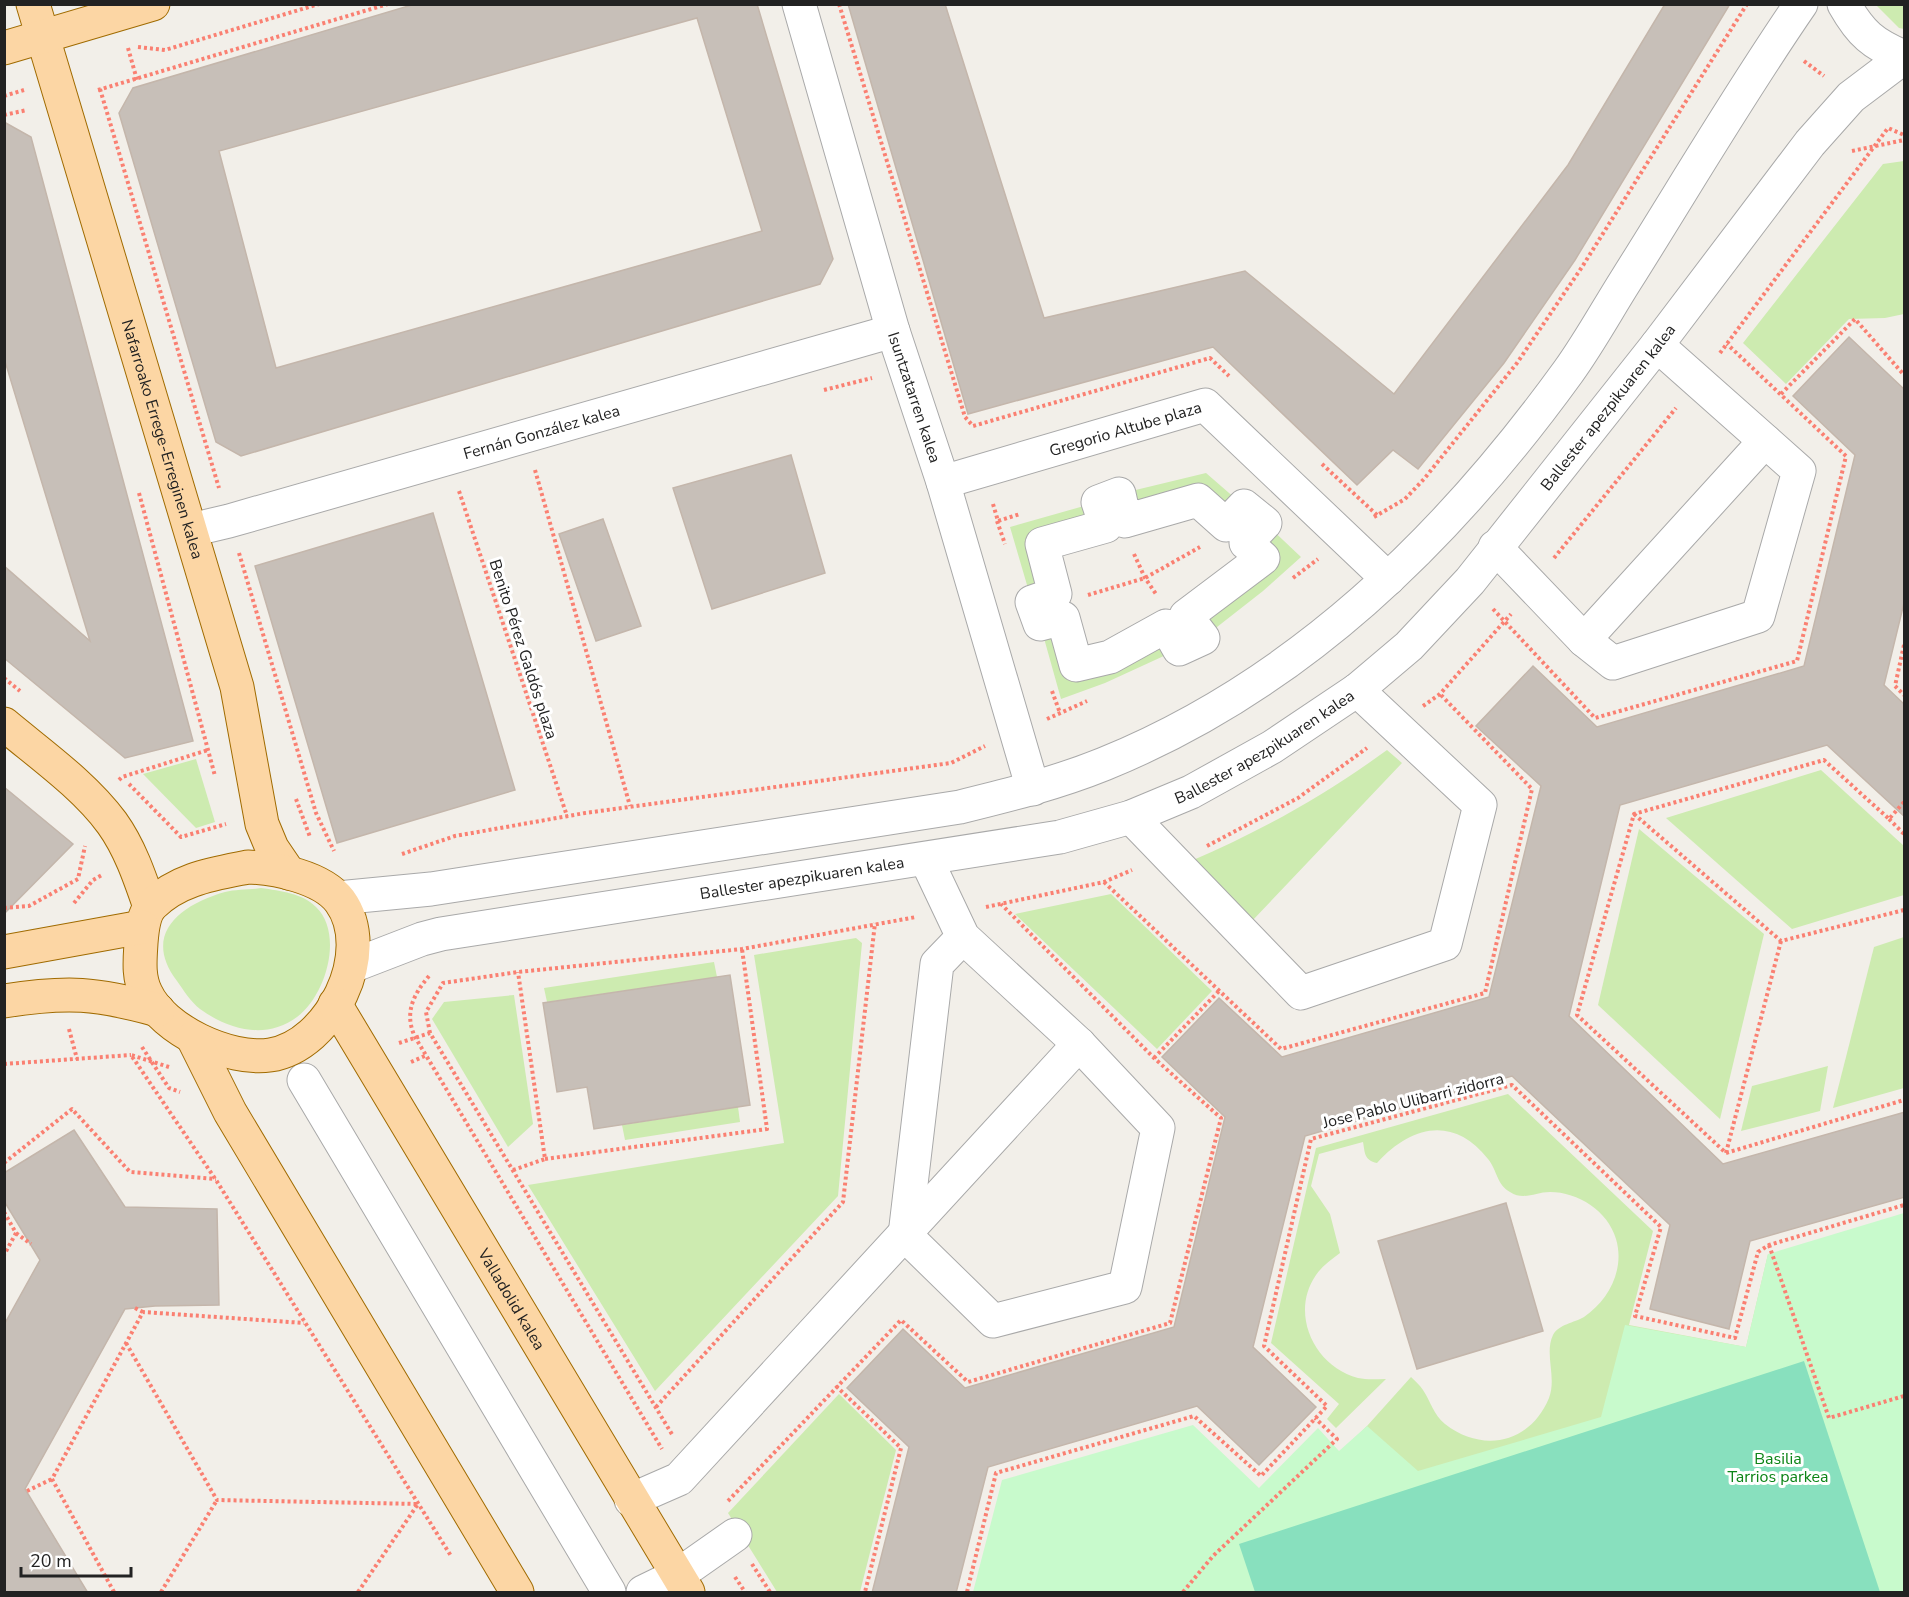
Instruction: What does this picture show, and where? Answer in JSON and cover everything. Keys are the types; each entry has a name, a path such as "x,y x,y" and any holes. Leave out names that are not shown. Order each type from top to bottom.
{"main road":[{"name":"Nafarroako Errege-Erreginen kalea","path":"33,4 237,687 262,824 272,848 289,873"},
{"path":"4,48 153,4"},
{"path":"4,724 83,792 108,818 133,860 146,917 140,970 146,993 158,1010 193,1038 218,1049 242,1055 268,1055 288,1051 315,1031 335,1004 351,966 354,939 347,912 338,898 307,879 289,873 248,867 184,882 146,917 4,952"},
{"path":"4,1001 55,994 77,994 112,997 158,1010"},
{"name":"Valladolid kalea","path":"335,1004 683,1584"},
{"path":"193,1038 230,1112 515,1591"}],"street":[{"name":"Isuntzatarren kalea","path":"799,4 893,331 943,482 1033,789"},
{"path":"338,898 431,889 960,807 1033,789 1105,764 1238,695 1301,654 1349,615 1435,533 1497,464 1569,370 1801,4"},
{"path":"1844,4 1858,28 1878,46 1904,57"},
{"name":"Ballester apezpikuaren kalea","path":"351,966 441,934 1059,837 1131,817 1191,792 1272,747 1357,690 1409,646 1470,581 1657,345 1810,143 1851,97 1904,57"},
{"name":"Fernán González kalea","path":"191,530 893,331"},
{"path":"1495,547 1584,640 1613,663 1758,616 1799,471 1657,345"},
{"name":"Gregorio Altube plaza","path":"943,482 1204,405 1388,579"},
{"path":"1584,640 1765,441"},
{"path":"1119,494 1125,521 1198,500 1226,525 1244,506 1265,523 1246,543 1263,558 1186,616 1203,638 1179,650 1166,626 1110,657 1076,664 1063,618 1040,624 1032,602 1055,594 1042,544 1106,526 1098,502 1119,494"},
{"path":"1131,817 1301,993 1445,944 1480,805 1357,690"},
{"path":"905,1235 993,1321 1125,1287 1158,1128 1079,1044 963,937 926,859"},
{"path":"905,1235 937,963 963,937"},
{"path":"631,1500 685,1472 1079,1044"},
{"path":"304,1080 609,1593"},
{"path":"644,1593 683,1584 726,1542"}],"path":[{"path":"117,53 137,47 165,50 319,4"},
{"path":"229,521 100,89 388,4"},
{"path":"839,4 965,417 973,426 1210,358 1235,381"},
{"path":"1288,582 1315,561 1349,540 1377,515 1405,499 1424,479 1516,363 1582,267 1747,4"},
{"path":"1742,12 1888,128"},
{"path":"1781,394 1855,319 1905,375"},
{"path":"1504,624 1595,718 1797,661 1846,456 1727,344"},
{"path":"812,394 878,376"},
{"path":"1318,460 1377,515"},
{"path":"524,472 546,466"},
{"path":"535,469 630,806"},
{"path":"137,486 217,782"},
{"path":"448,493 470,487"},
{"name":"Benito Pérez Galdós plaza","path":"459,490 567,816"},
{"path":"1081,597 1145,578 1203,545"},
{"path":"249,547 238,550 316,813 337,859"},
{"path":"1131,549 1145,578 1158,596"},
{"path":"1905,645 1895,686 1905,695"},
{"path":"4,678 23,693"},
{"path":"1104,882 1281,1049 1485,993 1532,789 1440,694"},
{"path":"395,856 455,836 567,816 951,763 1016,735 1091,698"},
{"path":"122,777 289,721"},
{"path":"982,735 986,746"},
{"path":"1634,814 1824,760 1905,834"},
{"path":"113,769 181,837 229,823 226,813"},
{"path":"1889,819 1905,802"},
{"path":"1634,814 1781,941"},
{"path":"1634,814 1577,1015 1726,1154"},
{"path":"4,908 29,906 78,879 86,842"},
{"path":"745,1593 726,1542 719,1510 901,1320 968,1382 1170,1323 1221,1118 1154,1058 1001,904"},
{"path":"1781,941 1905,910"},
{"path":"656,1407 843,1202 875,923"},
{"path":"1726,1154 1781,941"},
{"path":"513,1170 545,1159 767,1129 742,949"},
{"path":"518,972 545,1159"},
{"path":"429,975 412,1001 410,1025 415,1037 685,1472"},
{"path":"1154,1058 1220,990"},
{"path":"366,1055 430,1033 656,1407 685,1472"},
{"path":"4,1064 131,1055"},
{"path":"408,1064 427,1055"},
{"name":"Jose Pablo Ulibarri zidorra","path":"1315,1418 1327,1406 1264,1346 1311,1139 1512,1085 1661,1227 1635,1316 1735,1338 1758,1252 1769,1245"},
{"path":"1726,1154 1905,1100"},
{"path":"4,1163 72,1110 130,1172 216,1179"},
{"path":"1905,1205 1769,1245 1829,1418 1905,1396"},
{"path":"4,1212 16,1233 31,1244"},
{"path":"4,1255 16,1233"},
{"path":"135,1308 143,1312 305,1323"},
{"path":"27,1491 52,1479 143,1312"},
{"path":"126,1343 217,1500"},
{"path":"836,1386 901,1448 866,1593"},
{"path":"967,1593 996,1473 1194,1416 1261,1476 1315,1418 1337,1439 1213,1556 1183,1593"},
{"path":"52,1479 114,1593"},
{"path":"161,1593 217,1500"},
{"path":"217,1500 418,1504 358,1593"},
{"path":"726,1542 770,1593"}],"green space":[{"path":"1876,5 1904,5 1904,29 1899,28"},
{"path":"1904,161 1904,314 1885,318 1849,319 1786,384 1743,343 1883,164"},
{"path":"1206,473 1244,506 1198,500 1125,521 1119,494"},
{"path":"1098,502 1106,526 1043,544 1055,594 1032,602 1010,527"},
{"path":"1265,523 1301,557 1263,591 1203,638 1186,616 1263,558"},
{"path":"1040,624 1076,664 1166,626 1179,649 1105,683 1061,699"},
{"path":"1387,750 1402,763 1252,921 1191,861 1292,811"},
{"path":"196,759 215,822 196,828 143,774"},
{"path":"1821,770 1904,846 1904,895 1792,929 1666,818"},
{"path":"1639,829 1764,934 1720,1119 1598,1005"},
{"path":"261,888 298,896 316,907 329,933 330,948 328,964 316,995 297,1017 273,1028 248,1030 223,1022 197,1006 182,989 167,965 163,950 165,936 171,924 193,905 225,892"},
{"path":"1111,894 1212,991 1157,1049 1015,914"},
{"path":"1904,937 1904,1088 1833,1108 1874,947"},
{"path":"856,938 862,943 838,1196 655,1391 528,1185 784,1143 754,955"},
{"path":"714,962 717,977 547,1002 544,988"},
{"path":"514,995 533,1124 508,1147 432,1019 444,1002"},
{"path":"1828,1066 1820,1111 1741,1131 1752,1086"},
{"path":"1508,1094 1653,1231 1629,1325 1746,1347 1768,1254 1804,1361 1195,1592 1367,1426 1411,1377 1422,1388 1435,1412 1445,1424 1474,1439 1489,1441 1518,1434 1530,1426 1541,1414 1551,1390 1550,1350 1553,1335 1563,1326 1584,1317 1593,1310 1607,1293 1613,1283 1618,1261 1616,1239 1612,1229 1599,1212 1581,1199 1561,1193 1545,1192 1520,1196 1510,1192 1502,1185 1491,1163 1475,1145 1461,1136 1446,1131 1418,1134 1390,1150 1377,1163 1367,1158 1363,1142 1319,1154 1311,1186 1330,1214 1340,1253 1318,1272 1308,1290 1305,1306 1306,1322 1311,1337 1319,1351 1343,1372 1361,1379 1386,1379 1336,1428 1327,1419 1339,1404 1271,1343 1316,1148"},
{"path":"738,1107 740,1122 625,1140 622,1125"},
{"name":"Basilia Tarrios parkea","path":"1904,1213 1904,1592 973,1592 1002,1480 1193,1425 1259,1488 1318,1428 1339,1451 1367,1426 1418,1471 1601,1417 1625,1325 1746,1347 1768,1254"},
{"path":"1804,1361 1880,1592 1255,1592 1239,1544"},
{"path":"839,1394 896,1450 860,1592 777,1592 728,1513"}],"building":[{"path":"415,4 757,4 833,259 820,284 241,456 216,442 119,113 133,88","holes":["697,18 762,231 276,368 219,151"]},
{"path":"848,4 945,4 1044,318 1245,271 1394,394 1568,165 1665,4 1730,4 1575,260 1504,363 1418,469 1393,450 1357,485 1213,347 968,414"},
{"path":"4,122 31,137 193,741 125,758 4,658 4,566 90,641 4,358"},
{"path":"1849,337 1905,390 1905,599 1884,685 1905,705 1905,817 1827,745 1620,805 1569,1016 1723,1164 1905,1112 1905,1197 1750,1241 1729,1329 1650,1309 1670,1225 1512,1076 1305,1136 1253,1347 1316,1407 1259,1465 1197,1406 988,1467 956,1593 872,1593 909,1447 847,1388 903,1329 965,1388 1174,1327 1225,1117 1162,1057 1219,998 1282,1057 1489,997 1541,786 1476,726 1533,666 1597,727 1804,666 1855,455 1793,396"},
{"path":"791,455 825,573 712,609 673,488"},
{"path":"433,513 515,790 337,843 255,566"},
{"path":"603,519 641,626 596,641 559,534"},
{"path":"4,787 73,844 4,914"},
{"path":"730,975 750,1105 594,1129 587,1087 557,1092 543,1003"},
{"path":"74,1130 125,1207 217,1209 219,1305 125,1309 25,1489 88,1593 4,1593 4,1325 40,1260 4,1201 4,1173"},
{"path":"1506,1203 1543,1331 1417,1369 1378,1241"}]}
